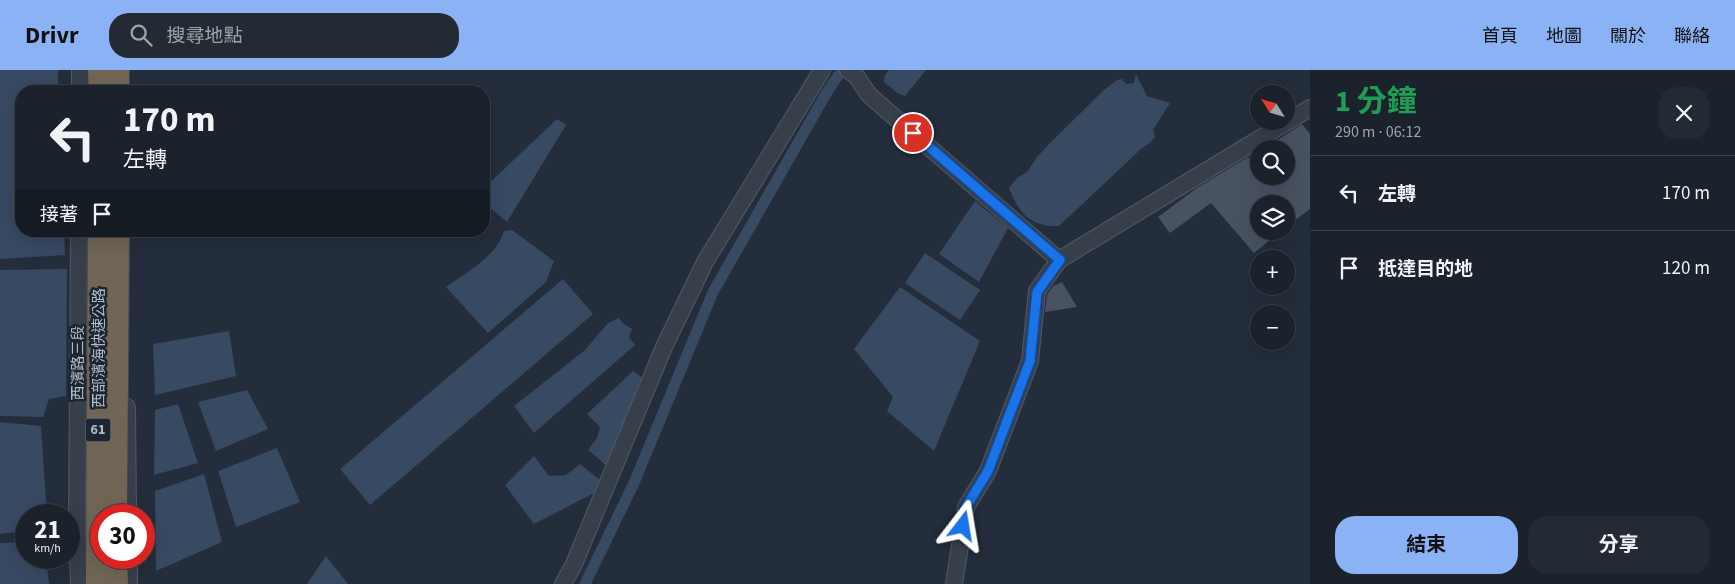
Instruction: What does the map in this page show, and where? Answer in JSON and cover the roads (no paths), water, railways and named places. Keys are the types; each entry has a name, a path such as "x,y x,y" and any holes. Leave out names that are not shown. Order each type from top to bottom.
{"highway":[{"path":"100,70 101,85"},
{"path":"117,70 117,85"},
{"name":"西部濱海快速公路","path":"98,584 100,237"},
{"name":"西部濱海快速公路","path":"115,504 117,237"},
{"path":"115,569 116,584"}],"street":[{"path":"80,70 80,85"},
{"path":"126,70 126,85"},
{"path":"562,584 574,564 664,346 705,262 822,70"},
{"path":"853,74 869,96 1060,260"},
{"path":"954,584 966,507 988,471 1030,361 1037,292 1060,260 1310,108"},
{"name":"西濱路三段","path":"79,237 77,529 79,584"},
{"path":"127,237 128,504"},
{"path":"129,569 129,584"}],"water":[{"path":"0,70 58,70 58,85 15,85 15,237 64,237 65,255 0,259"},
{"path":"889,70 926,70 905,96 897,93 884,82 885,75"},
{"path":"1136,74 1147,96 1170,103 1153,130 1155,137 1059,226 1040,224 1027,217 1017,205 1009,188 1017,178 1027,172 1037,157 1052,141 1104,90 1117,80 1122,79 1126,84 1134,83"},
{"path":"557,119 566,125 507,222 490,208 490,182"},
{"path":"975,201 1008,228 979,282 939,254"},
{"path":"512,230 554,261 546,282 488,333 446,287 488,256 495,249 504,231"},
{"path":"925,253 980,290 960,320 905,283"},
{"path":"67,269 66,396 49,399 43,417 0,416 0,270"},
{"path":"563,279 593,314 370,505 340,469"},
{"path":"900,287 980,341 934,451 887,411 893,397 854,349"},
{"path":"619,318 632,329 629,337 635,345 534,433 514,406 585,350 608,323"},
{"path":"229,331 236,376 155,395 153,344"},
{"path":"633,371 646,380 608,467 588,450 597,438 600,427 587,414"},
{"path":"247,390 268,429 216,451 198,402"},
{"path":"178,404 198,463 154,475 155,410"},
{"path":"0,422 41,426 46,504 15,504 15,532 0,534"},
{"path":"277,448 300,502 236,527 218,471"},
{"path":"534,456 549,476 566,475 580,464 601,481 600,490 534,524 505,485"},
{"path":"204,474 222,542 156,571 155,491"},
{"path":"15,542 15,569 47,569 49,584 0,584 0,543"},
{"path":"326,556 348,584 307,584"}],"waterway":[{"path":"585,584 634,483 713,292 827,92 842,70"}]}
